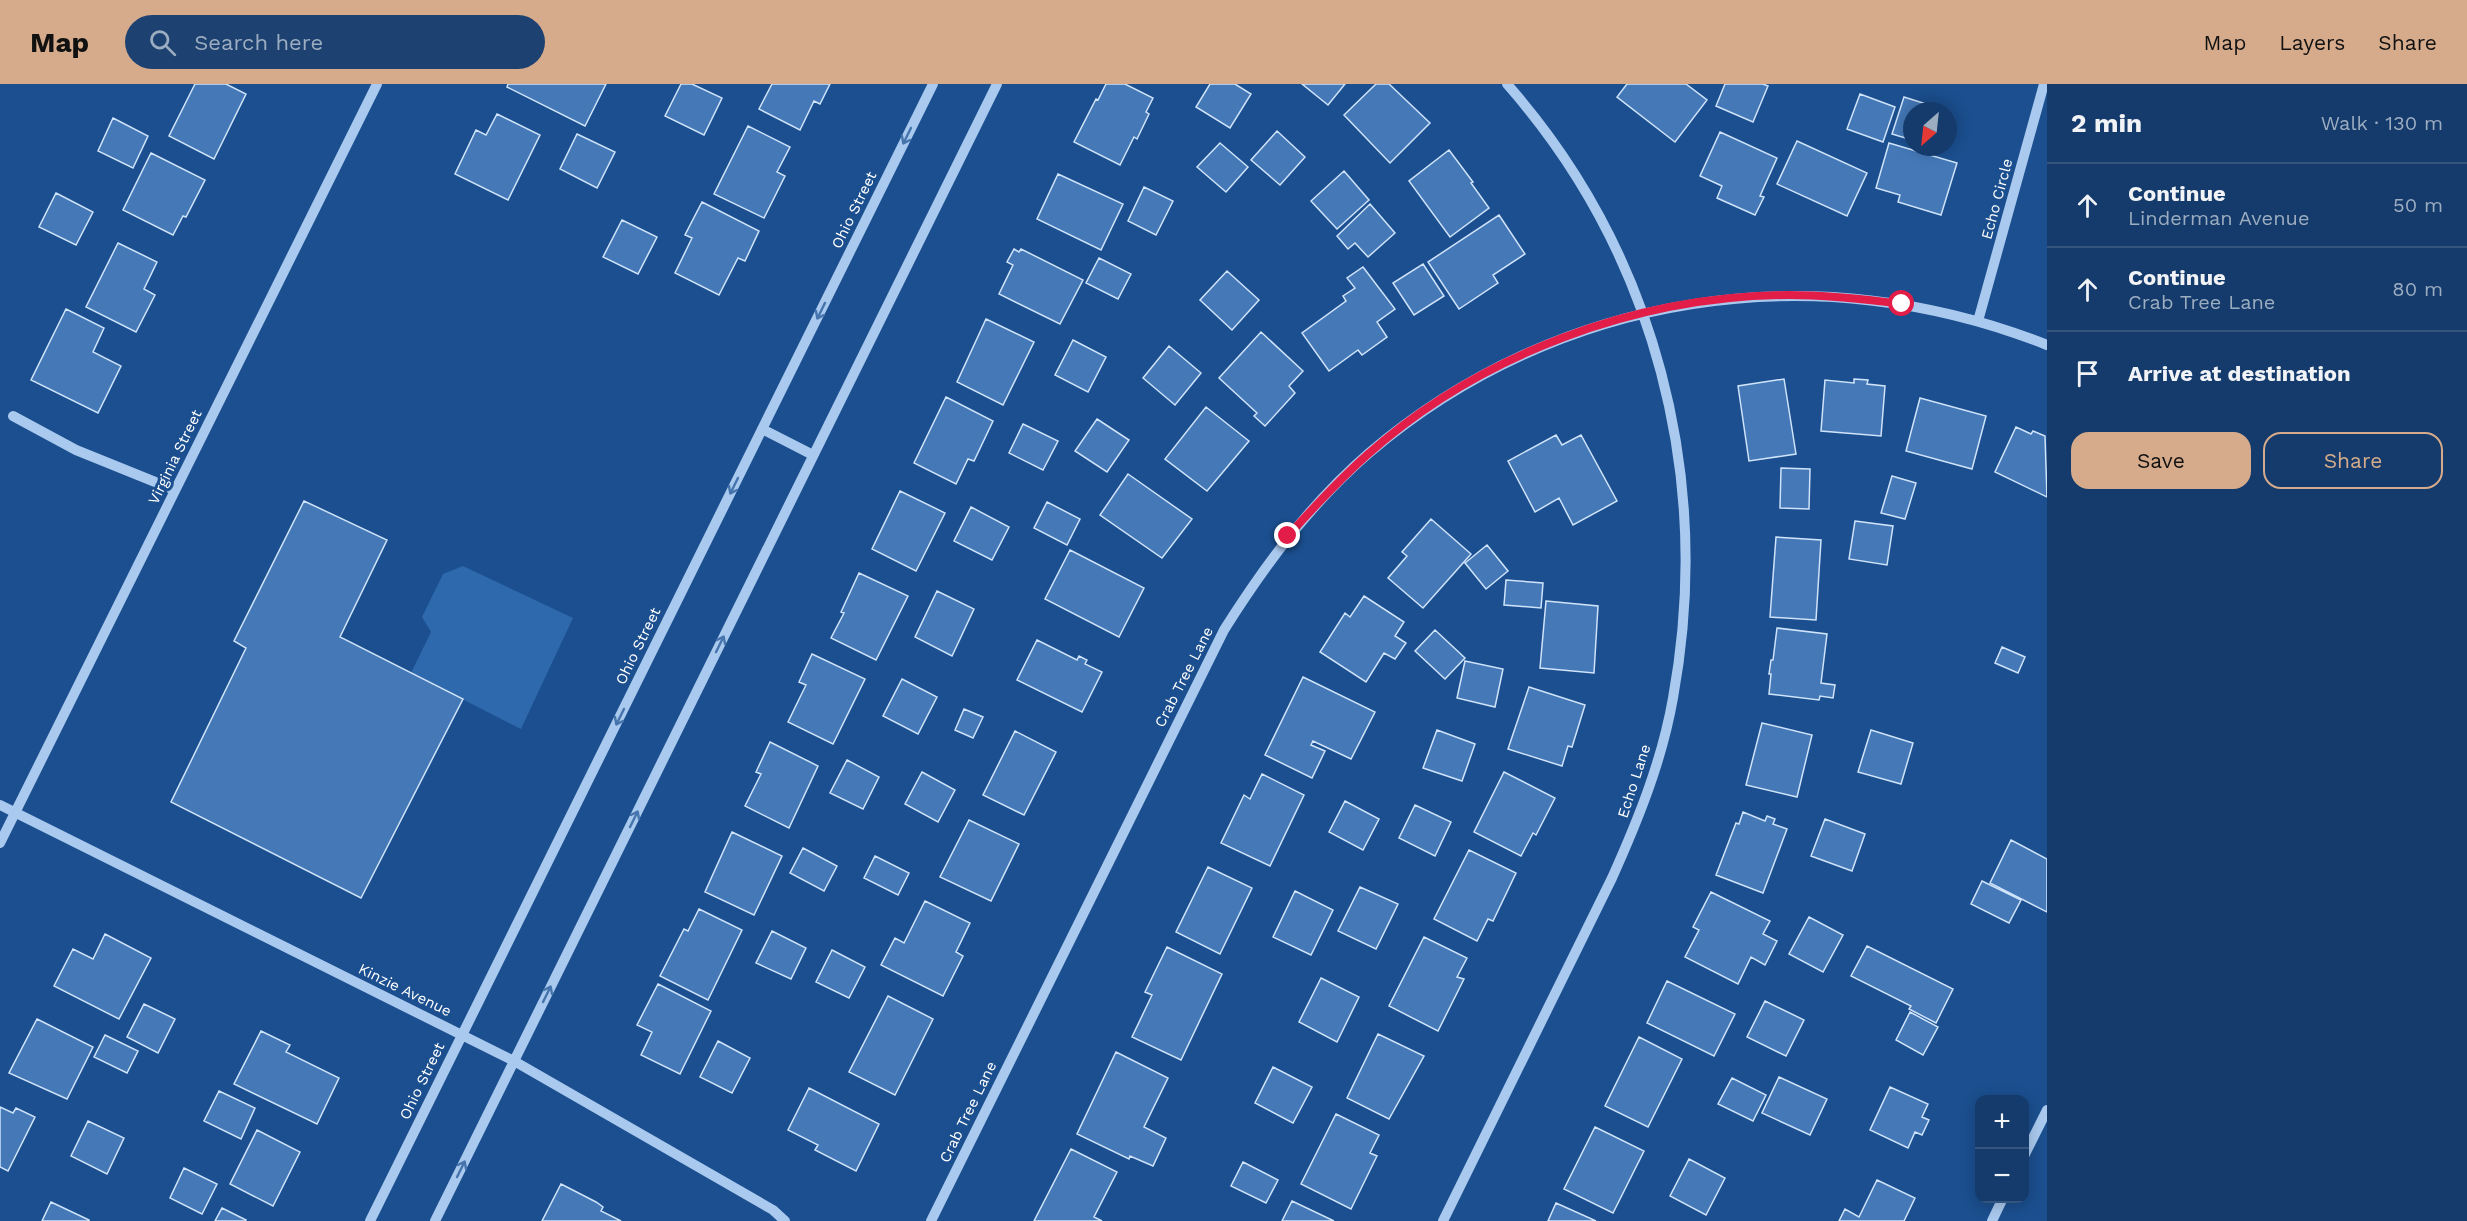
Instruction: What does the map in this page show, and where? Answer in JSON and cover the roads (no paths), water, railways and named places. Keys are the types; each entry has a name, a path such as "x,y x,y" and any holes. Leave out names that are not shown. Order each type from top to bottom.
{"street":[{"name":"Virginia Street","path":"0,843 377,84"},
{"name":"Ohio Street","path":"370,1221 933,84"},
{"path":"435,1221 997,84"},
{"name":"Echo Lane","path":"1443,1221 1634,830 1658,761 1673,700 1683,628 1686,575 1685,513 1678,450 1666,388 1643,314 1626,269 1598,213 1566,159 1529,108 1507,84"},
{"name":"Echo Circle","path":"1978,321 2044,84"},
{"name":"Crab Tree Lane","path":"931,1221 1224,630 1254,582 1288,536 1326,494 1368,454 1413,418 1461,387 1511,360 1564,337 1643,314 1730,298 1788,295 1845,297 1902,304 1978,321 2047,345"},
{"path":"13,416 76,450 175,490"},
{"path":"762,429 813,455"},
{"name":"Kinzie Avenue","path":"0,805 514,1061 773,1210 785,1221"},
{"path":"2028,1149 2047,1110"},
{"path":"1992,1221 2001,1203"}]}
